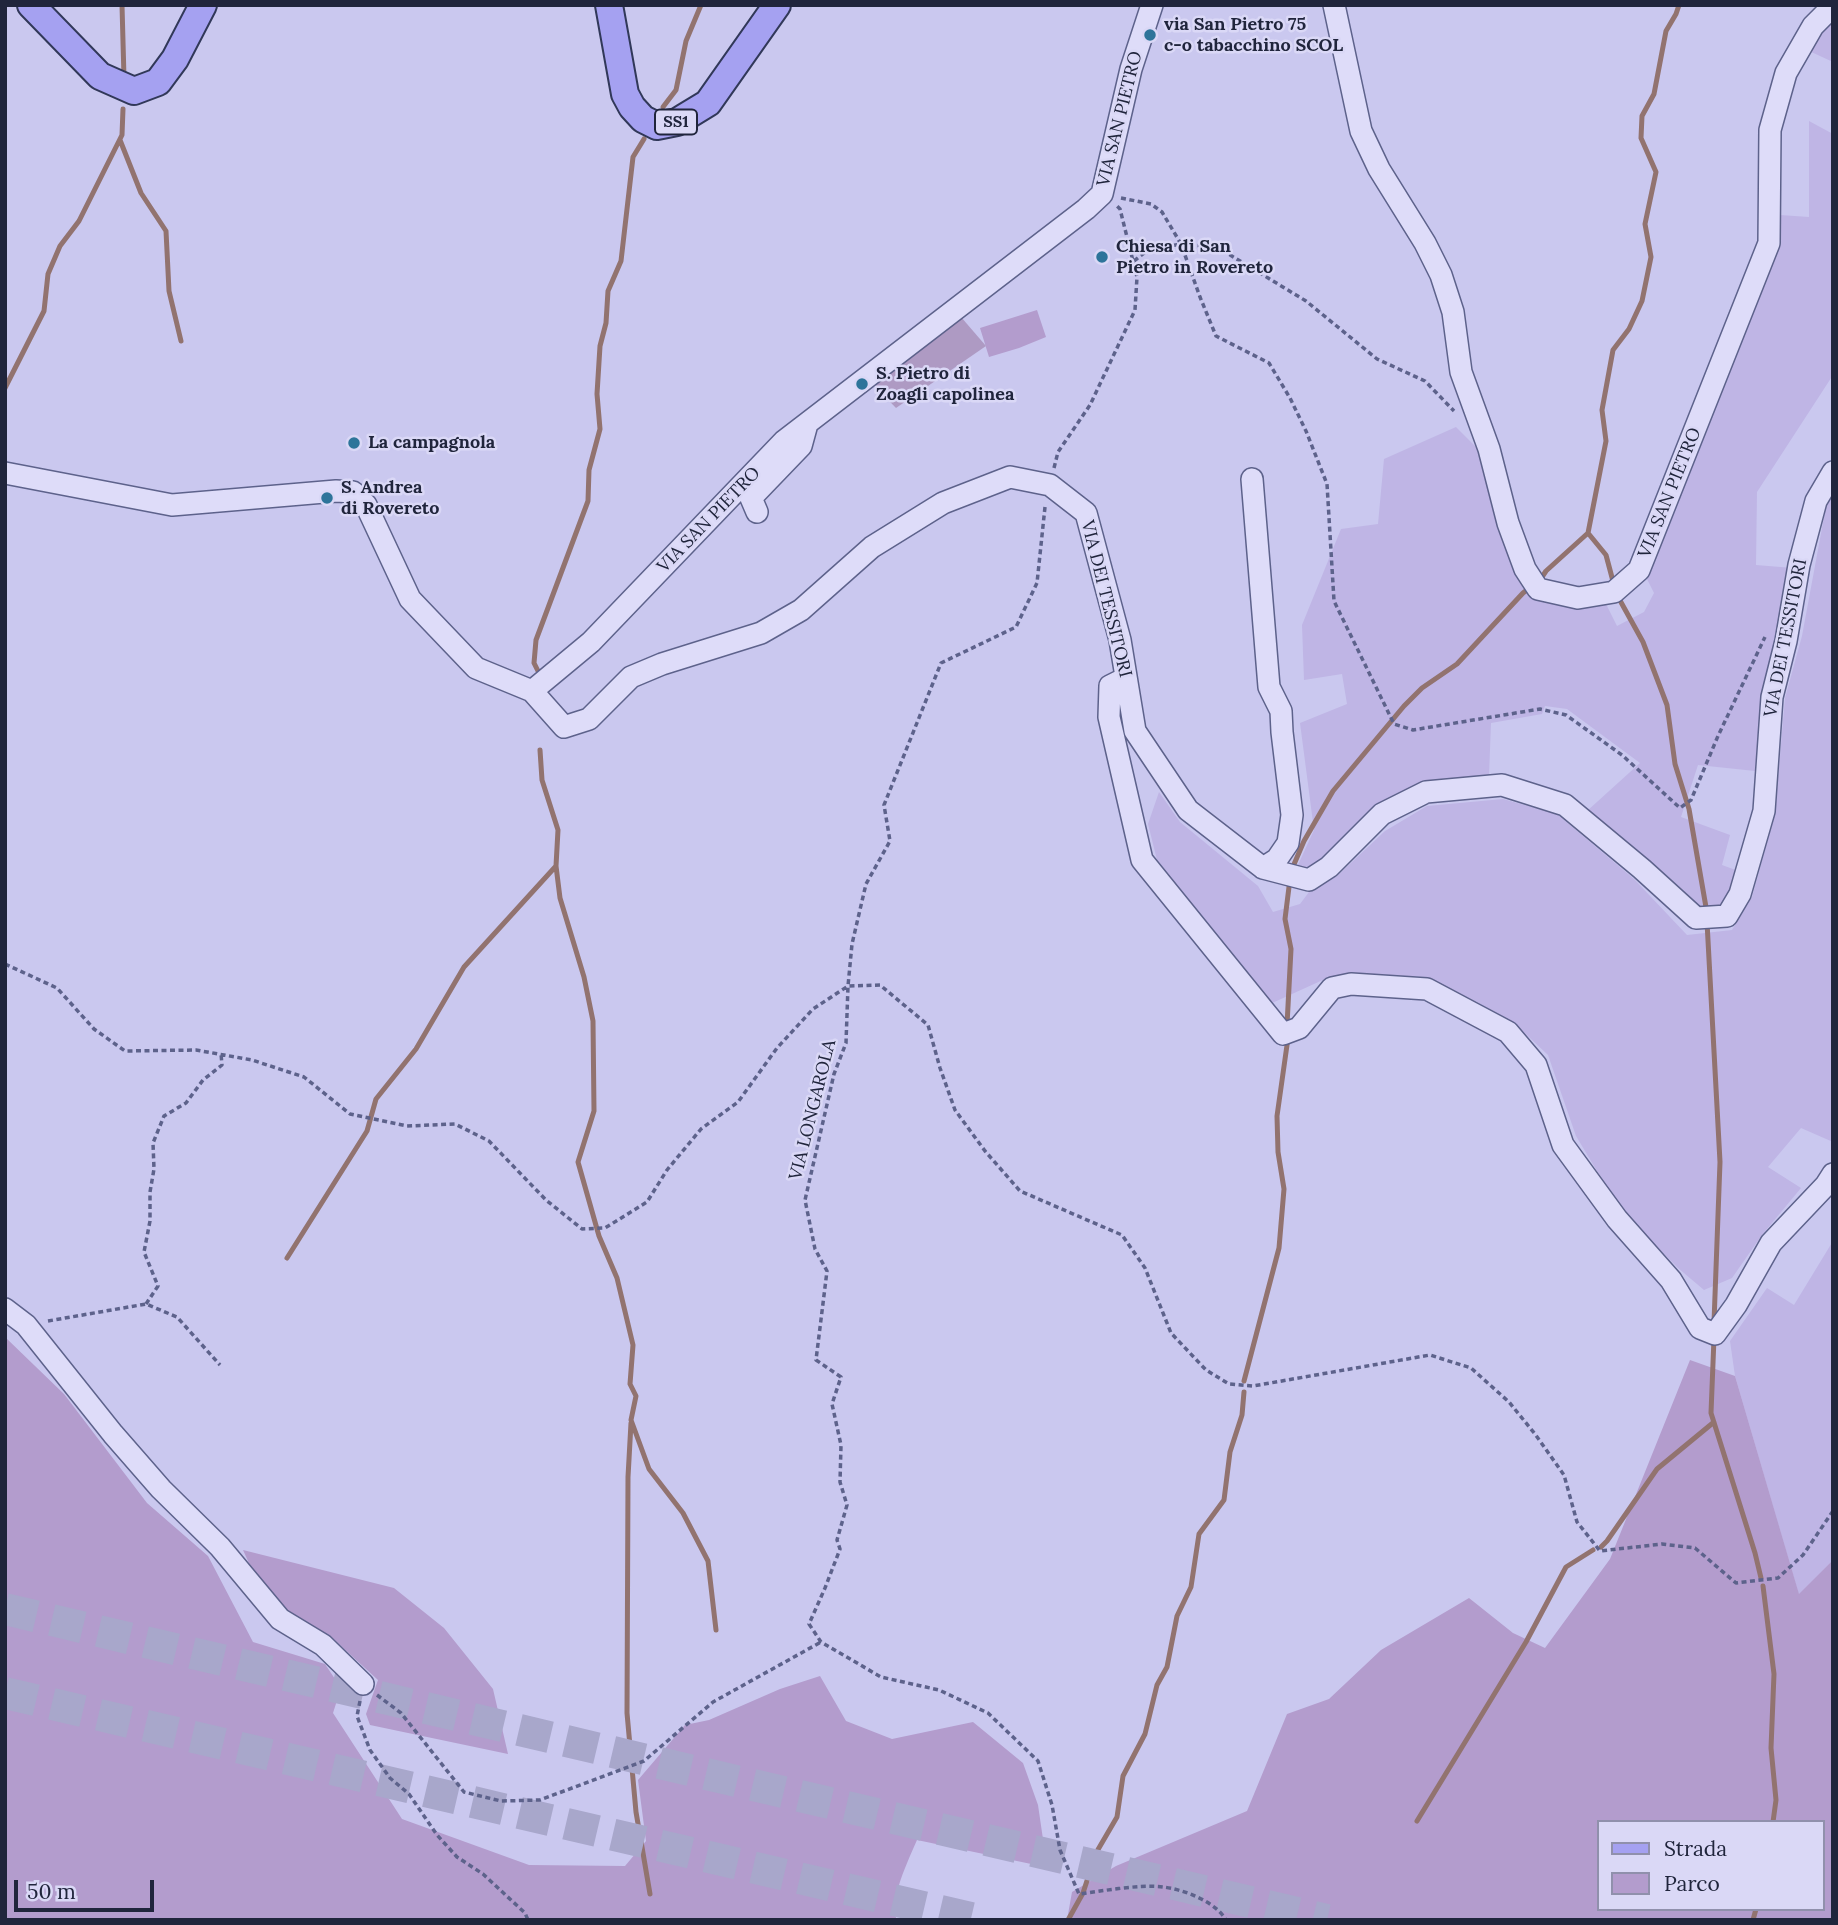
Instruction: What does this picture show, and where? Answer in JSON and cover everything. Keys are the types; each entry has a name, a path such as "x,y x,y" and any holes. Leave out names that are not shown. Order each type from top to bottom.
{"main road":[{"path":"31,5 100,76 134,91 158,82 175,59 203,5"},
{"name":"SS1","path":"609,5 625,94 643,119 657,126 677,122 708,103 776,5"}],"street":[{"name":"VIA SAN PIETRO","path":"532,691 591,642 784,441 1102,194 1131,69 1152,5"},
{"name":"VIA SAN PIETRO","path":"1334,5 1361,131 1379,169 1425,243 1441,275 1452,312 1461,372 1489,449 1508,523 1525,569 1538,589 1578,598 1614,592 1639,570 1769,243 1770,130 1786,73 1813,26 1833,6"},
{"path":"757,512 751,498 801,446 807,424"},
{"name":"VIA DEI TESSITORI","path":"532,691 564,727 589,719 631,677 662,664 761,633 800,610 872,547 943,503 1010,477 1050,485 1086,513 1120,640 1135,731 1188,810 1263,868 1310,880 1329,867 1382,814 1426,792 1502,785 1565,805 1696,918 1727,916 1740,894 1764,811 1772,697 1786,641 1799,565 1816,501 1833,472"},
{"path":"5,473 172,505 336,491 353,492 366,505 410,600 476,668 532,691"},
{"path":"1252,479 1269,687 1281,710 1292,815 1288,843 1277,859 1263,868"},
{"path":"1126,678 1110,686 1109,717 1142,860 1283,1034 1299,1028 1332,988 1351,984 1427,989 1508,1032 1536,1065 1563,1145 1617,1219 1671,1280 1700,1328 1714,1334 1736,1305 1771,1243 1826,1185 1833,1174"},
{"path":"5,1309 26,1325 113,1434 153,1480 220,1547 281,1619 323,1645 363,1684"}],"path":[{"path":"1102,194 1151,204 1162,212 1181,244 1216,336 1269,363 1290,398 1327,484 1334,601 1394,724 1413,730 1540,709 1566,715 1622,755 1680,808 1691,800 1770,626"},
{"name":"VIA LONGAROLA","path":"821,1642 809,1624 840,1549 837,1540 846,1505 840,1482 841,1446 832,1404 841,1377 816,1360 827,1271 815,1249 805,1200 834,1074 846,1043 852,944 866,884 890,841 884,805 941,663 1016,627 1037,583 1046,505 1058,452 1090,405 1135,310 1137,277 1120,209 1102,194"},
{"path":"1134,261 1148,250 1181,244 1217,247 1307,301 1377,359 1425,382 1454,411"},
{"path":"5,964 57,988 94,1029 125,1051 196,1049 252,1060 304,1077 350,1114 407,1126 455,1124 489,1141 546,1200 582,1229 605,1228 647,1202 667,1170 701,1129 738,1101 778,1048 813,1009 848,986 880,985 928,1025 956,1110 985,1151 1020,1191 1122,1235 1145,1268 1171,1332 1206,1370 1229,1384 1253,1386 1430,1355 1471,1368 1509,1402 1564,1475 1577,1522 1600,1551 1662,1544 1695,1548 1736,1583 1777,1578 1803,1555 1833,1511"},
{"path":"146,1304 158,1286 144,1252 155,1169 153,1143 164,1115 186,1103 203,1080 222,1065 221,1054"},
{"path":"26,1325 146,1304 177,1317 220,1365"},
{"path":"528,1920 526,1913 483,1874 457,1857 437,1835 409,1794 390,1778 370,1751 357,1716 363,1684 401,1713 464,1792 501,1801 540,1800 644,1761 713,1702 821,1642 881,1677 939,1690 988,1713 1038,1761 1052,1805 1060,1850 1079,1894 1163,1887 1201,1898 1223,1914 1226,1920"}],"shaded area":[{"path":"1833,13 1833,62 1807,50"},
{"path":"1809,121 1833,134 1833,375 1757,492 1756,565 1793,568 1761,699 1755,771 1698,765 1681,817 1730,835 1722,865 1741,872 1722,908 1700,910 1683,890 1628,842 1587,811 1640,763 1567,709 1545,706 1542,714 1491,723 1489,776 1428,782 1322,861 1303,871 1297,867 1314,830 1300,723 1347,704 1342,674 1304,680 1302,625 1341,529 1378,524 1384,459 1456,427 1481,452 1517,575 1604,600 1617,626 1644,612 1654,593 1643,571 1779,246 1780,215 1809,217"},
{"path":"955,310 986,346 896,408 867,378"},
{"path":"1833,491 1833,1142 1801,1128 1768,1167 1801,1188 1762,1235 1732,1278 1704,1290 1621,1211 1576,1136 1548,1055 1514,1023 1427,977 1350,973 1325,979 1270,1004 1157,860 1148,824 1159,792 1180,822 1258,886 1273,912 1300,904 1309,892 1337,876 1385,831 1427,806 1503,799 1557,814 1634,879 1687,935 1732,930 1752,897 1775,814 1785,698 1802,636 1827,501"},
{"path":"1833,1241 1833,1560 1799,1595 1735,1376 1730,1341 1767,1288 1794,1305"}],"green space":[{"path":"1037,310 1046,337 989,357 980,328"},
{"path":"5,1337 64,1394 147,1503 208,1556 253,1642 325,1664 341,1688 333,1713 402,1819 529,1865 625,1866 646,1841 638,1780 685,1725 709,1720 780,1689 820,1676 846,1721 892,1739 973,1722 1023,1763 1038,1805 1044,1846 1055,1869 917,1840 897,1891 897,1920 5,1920"},
{"path":"1690,1360 1735,1376 1799,1594 1833,1560 1833,1920 1067,1920 1072,1892 1116,1866 1247,1811 1287,1714 1329,1699 1381,1650 1469,1598 1513,1633 1545,1648 1610,1559"},
{"path":"243,1550 394,1588 444,1628 493,1689 508,1754 370,1725 366,1714 378,1680 329,1635 276,1623"}],"waterway":[{"path":"122,5 124,78"},
{"path":"663,107 676,90 686,41 701,5"},
{"path":"1540,580 1546,571 1588,533 1606,441 1602,410 1613,350 1629,329 1642,301 1651,257 1645,224 1656,172 1641,138 1642,116 1654,94 1666,31 1679,5"},
{"path":"5,388 44,311 48,274 60,246 79,221 122,135 123,109"},
{"path":"538,671 534,663 536,640 588,501 589,470 600,429 597,394 600,346 606,323 608,291 621,261 633,157 644,139"},
{"path":"120,140 141,193 166,231 169,291 181,341"},
{"path":"1588,533 1606,555 1614,585"},
{"path":"1292,869 1304,841 1333,791 1404,706 1422,688 1457,664 1532,586"},
{"path":"1617,595 1643,642 1667,705 1675,764 1689,809 1707,913"},
{"path":"540,750 542,780 558,830 556,866 560,898 584,977 593,1021 594,1111 578,1162 599,1236 617,1278 633,1345 630,1384 636,1396 631,1420 649,1469 683,1513 708,1561 716,1630"},
{"path":"287,1258 367,1131 376,1099 416,1049 464,967 556,866"},
{"path":"1287,1025 1291,949 1285,919 1290,879"},
{"path":"1707,922 1720,1162 1714,1322"},
{"path":"1244,1381 1279,1248 1284,1189 1278,1152 1277,1116 1288,1038"},
{"path":"1714,1338 1711,1413 1761,1578"},
{"path":"1068,1920 1083,1893 1096,1853 1117,1817 1123,1776 1145,1734 1157,1685 1167,1667 1177,1616 1191,1587 1199,1534 1224,1500 1230,1452 1242,1415 1244,1392"},
{"path":"1601,1547 1657,1469 1714,1422"},
{"path":"631,1423 628,1477 627,1713 636,1812 650,1894"},
{"path":"1417,1821 1526,1642 1566,1567 1593,1550"},
{"path":"1763,1586 1774,1674 1771,1748 1776,1800 1773,1820"},
{"path":"1753,1920 1755,1911"}],"tunnel":[{"path":"5,1609 1327,1920"},
{"path":"5,1693 979,1920"}],"place":[{"name":"via San Pietro 75 c-o tabacchino SCOL","path":"1150,35"},
{"name":"Chiesa di San Pietro in Rovereto","path":"1102,257"},
{"name":"S. Pietro di Zoagli capolinea","path":"862,384"},
{"name":"La campagnola","path":"354,443"},
{"name":"S. Andrea di Rovereto","path":"327,498"}]}
